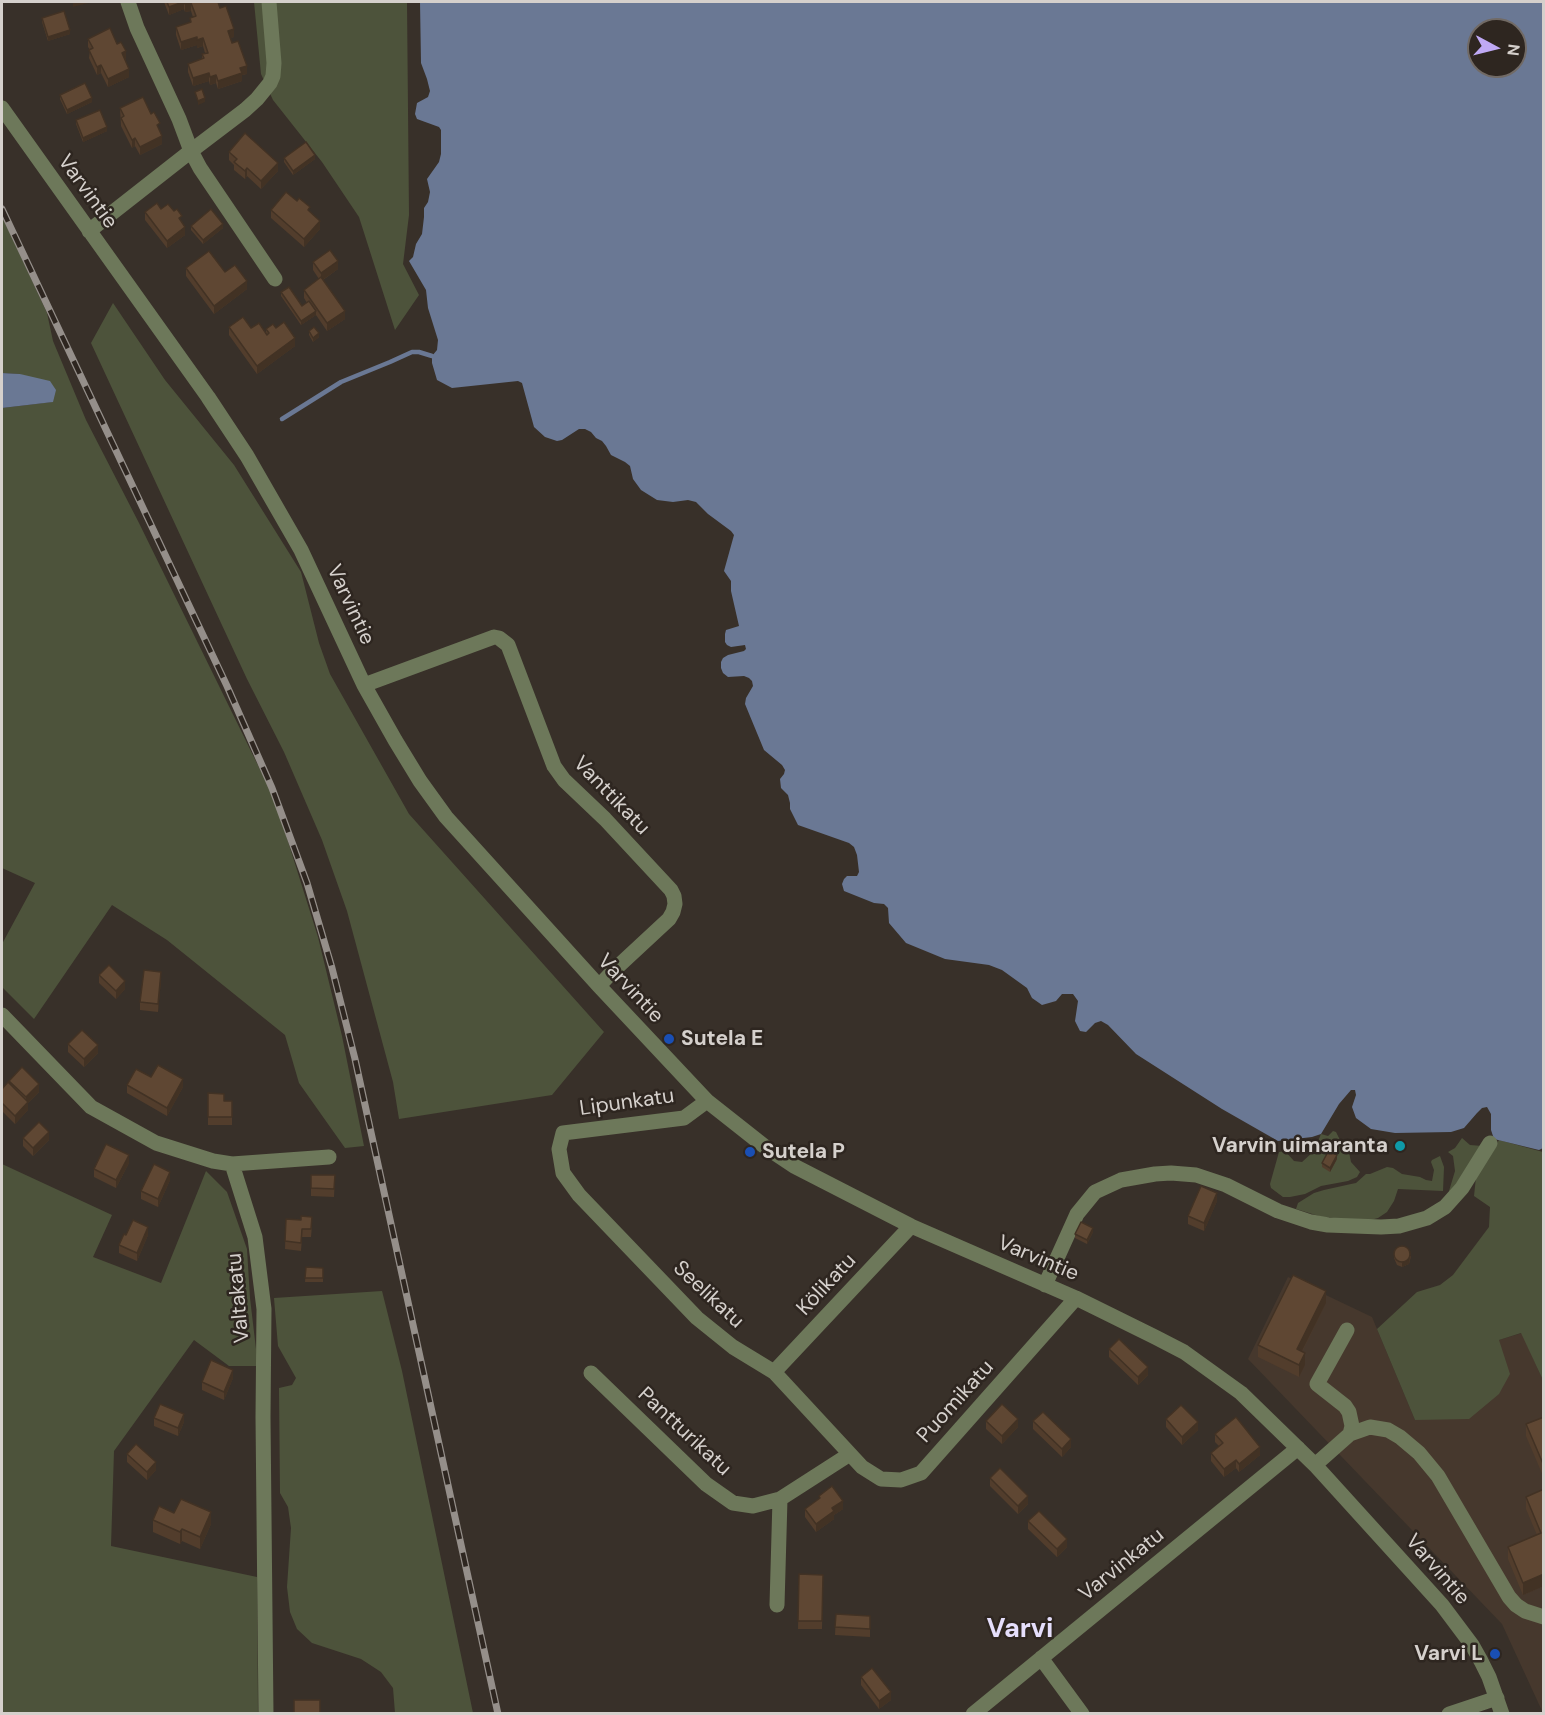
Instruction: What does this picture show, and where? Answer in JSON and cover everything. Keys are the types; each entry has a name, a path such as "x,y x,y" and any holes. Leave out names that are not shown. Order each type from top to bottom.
{"street":[{"path":"128,2 137,28 200,168 275,279"},
{"path":"89,231 245,110 270,83 274,63 269,2"},
{"name":"Varvintie","path":"2,108 208,397 252,464 301,550 364,685 420,781 446,816 598,986 707,1101 764,1146 794,1166 911,1226 1076,1298 1184,1353 1241,1394 1315,1465 1457,1623 1481,1661 1502,1713"},
{"name":"Vanttikatu","path":"364,685 494,637 508,645 554,765 564,780 605,819 674,896 675,904 669,919 598,986"},
{"path":"2,1015 91,1107 156,1143 213,1161 232,1164 329,1157"},
{"name":"Lipunkatu","path":"559,1149 563,1133 684,1118 707,1101"},
{"path":"1045,1285 1077,1214 1095,1192 1121,1180 1155,1174 1196,1175 1226,1185 1278,1211 1311,1222 1381,1227 1427,1218 1445,1207 1462,1188 1490,1143"},
{"name":"Seelikatu","path":"559,1149 563,1173 579,1195 697,1318 733,1347 774,1372 850,1454"},
{"name":"Valtakatu","path":"232,1164 255,1237 264,1309 266,1713"},
{"name":"Kölikatu","path":"774,1372 911,1226"},
{"name":"Puomikatu","path":"850,1454 862,1467 881,1479 901,1480 921,1473 1076,1298"},
{"path":"1347,1330 1317,1384 1345,1406 1349,1412 1352,1426 1350,1434"},
{"name":"Pantturikatu","path":"591,1373 706,1484 733,1503 753,1506 780,1500 850,1454"},
{"path":"1315,1465 1350,1434 1370,1427 1388,1430 1401,1437 1419,1453 1438,1476 1509,1597 1525,1611 1544,1617"},
{"name":"Varvinkatu","path":"973,1713 1298,1448"},
{"path":"777,1605 780,1500"},
{"path":"1041,1658 1082,1713"},
{"path":"1449,1713 1497,1698"}],"shaded area":[{"path":"1288,1277 1372,1317 1415,1420 1499,1340 1522,1333 1543,1379 1543,1713 1502,1624 1248,1359"}],"green space":[{"path":"254,2 407,2 409,215 403,264 419,295 395,330 359,217 322,162 273,100 261,74"},
{"path":"2,216 47,313 53,341 86,420 275,800 318,937 342,1036 364,1146 345,1148 299,1083 285,1035 167,940 112,905 34,1019 2,987 2,944 35,883 2,868 2,408 52,402 20,374 2,373"},
{"path":"113,303 165,380 234,465 301,572 319,643 330,674 409,814 604,1032 552,1095 399,1119 393,1082 347,911 322,840 284,752 247,679 91,343"},
{"path":"1333,1131 1349,1152 1351,1162 1360,1172 1357,1177 1290,1197 1283,1197 1271,1188 1270,1184 1279,1152 1285,1151 1294,1161 1302,1162 1314,1151 1321,1134 1328,1136"},
{"path":"1462,1138 1470,1145 1482,1146 1452,1191 1449,1191 1455,1171 1453,1156 1448,1152 1455,1148"},
{"path":"1499,1140 1543,1152 1543,1379 1521,1333 1499,1340 1510,1374 1499,1394 1469,1419 1415,1420 1377,1329 1417,1292 1440,1285 1453,1275 1489,1227 1490,1207 1474,1196 1476,1177"},
{"path":"1440,1156 1444,1167 1443,1191 1398,1189 1387,1212 1378,1218 1367,1221 1322,1217 1296,1209 1298,1203 1314,1193 1356,1183 1366,1174 1387,1167 1402,1174 1432,1181 1434,1170 1431,1162"},
{"path":"2,1164 112,1215 93,1257 161,1283 206,1171 227,1192 247,1249 258,1366 229,1366 194,1340 114,1451 111,1546 257,1577 258,1713 2,1714"},
{"path":"382,1291 402,1371 473,1713 395,1713 393,1688 381,1672 361,1659 312,1643 297,1629 290,1612 287,1587 291,1528 288,1507 280,1493 279,1388 292,1385 296,1378 278,1346 274,1298"}],"water":[{"path":"420,2 1543,2 1543,1148 1539,1150 1494,1139 1491,1130 1491,1114 1487,1107 1482,1108 1464,1128 1451,1132 1395,1133 1371,1129 1356,1118 1352,1107 1356,1095 1355,1090 1351,1090 1339,1104 1321,1134 1278,1141 1222,1109 1136,1054 1108,1025 1101,1021 1095,1023 1086,1032 1080,1031 1075,1021 1078,1001 1073,994 1062,994 1056,1001 1042,1005 1032,998 1027,988 1002,970 989,965 945,959 906,943 889,923 888,908 884,904 874,903 844,891 842,884 844,879 847,876 857,876 859,872 854,847 849,843 798,825 790,809 788,795 781,788 780,779 785,770 764,750 745,704 753,686 752,681 744,676 728,677 721,668 723,658 746,649 745,645 731,647 725,642 726,630 739,626 731,581 724,571 734,535 731,531 696,502 657,500 641,490 633,479 630,466 611,455 602,441 591,432 579,429 557,441 545,437 534,427 522,383 518,381 452,388 437,380 432,356 437,350 438,340 428,308 426,290 409,261 413,257 416,244 422,234 424,208 430,192 427,179 439,162 441,154 441,130 439,127 417,119 415,114 417,103 428,97 430,91 421,63"},
{"path":"2,373 20,374 50,381 56,390 53,402 2,408"}],"building":[{"path":"167,2 183,2 169,7"},
{"path":"184,2 218,2 220,8 226,6 234,29 228,31 232,43 238,41 247,66 240,68 242,73 218,81 216,75 210,77 209,73 193,78 188,64 204,58 202,54 208,53 203,38 197,40 197,37 181,42 176,27 191,22 190,18 196,16 191,3 185,4"},
{"path":"64,11 70,30 48,37 42,18"},
{"path":"110,28 117,44 121,42 126,51 122,53 129,69 108,79 101,65 97,67 89,50 93,48 88,39"},
{"path":"85,83 92,98 67,110 60,95"},
{"path":"202,89 205,98 198,101 195,92"},
{"path":"143,97 151,114 154,112 160,123 157,125 162,136 140,147 135,138 132,140 121,118 124,116 120,108"},
{"path":"100,110 107,127 83,138 76,120"},
{"path":"245,133 278,163 261,181 247,168 245,171 234,162 237,159 229,152"},
{"path":"306,142 315,155 293,171 284,158"},
{"path":"286,192 297,201 299,198 310,207 308,210 320,221 304,239 271,210"},
{"path":"157,203 161,209 168,204 174,211 177,209 182,216 179,218 185,227 167,241 145,212"},
{"path":"211,209 223,224 203,240 191,226"},
{"path":"330,250 338,261 321,273 313,262"},
{"path":"209,251 225,272 235,265 247,281 214,306 186,268"},
{"path":"321,277 345,311 327,323 304,290"},
{"path":"289,287 302,306 309,301 316,311 301,321 281,292"},
{"path":"243,317 251,328 259,323 267,335 269,333 266,329 273,324 276,328 284,322 295,338 257,366 229,327"},
{"path":"314,327 319,333 313,338 309,331"},
{"path":"109,965 125,981 116,991 99,975"},
{"path":"144,970 161,972 158,1004 140,1002"},
{"path":"82,1030 98,1045 84,1059 68,1044"},
{"path":"158,1065 183,1079 167,1108 127,1085 136,1069 151,1077"},
{"path":"22,1067 39,1084 26,1097 9,1081"},
{"path":"8,1082 28,1102 15,1116 2,1103 2,1089"},
{"path":"208,1093 224,1094 224,1101 232,1101 232,1117 208,1117"},
{"path":"39,1122 49,1132 33,1148 23,1138"},
{"path":"106,1144 129,1155 116,1180 94,1169"},
{"path":"1329,1150 1337,1155 1330,1168 1322,1163"},
{"path":"154,1164 170,1172 158,1199 141,1191"},
{"path":"311,1175 335,1175 334,1189 311,1188"},
{"path":"1201,1186 1217,1193 1204,1223 1188,1216"},
{"path":"301,1216 312,1217 311,1229 302,1229 301,1243 285,1241 286,1219 301,1220"},
{"path":"133,1220 148,1227 137,1253 119,1245"},
{"path":"1081,1222 1093,1228 1087,1240 1075,1234"},
{"path":"1399,1246 1405,1246 1410,1254 1408,1260 1399,1262 1394,1257 1394,1251"},
{"path":"306,1267 323,1268 323,1278 305,1278"},
{"path":"1293,1275 1326,1291 1297,1349 1305,1353 1299,1365 1258,1345"},
{"path":"1119,1339 1148,1367 1138,1377 1109,1349"},
{"path":"211,1360 233,1370 224,1392 202,1382"},
{"path":"160,1404 184,1414 178,1428 154,1418"},
{"path":"1002,1404 1018,1419 1002,1436 986,1421"},
{"path":"1181,1405 1198,1422 1182,1437 1166,1419"},
{"path":"1043,1412 1071,1439 1062,1449 1033,1421"},
{"path":"1236,1417 1260,1447 1239,1464 1236,1460 1224,1469 1211,1453 1223,1443 1215,1434"},
{"path":"1544,1417 1544,1466 1526,1424"},
{"path":"136,1444 156,1462 147,1472 127,1454"},
{"path":"1000,1468 1028,1496 1018,1506 990,1478"},
{"path":"832,1486 843,1501 832,1508 834,1511 816,1524 805,1509"},
{"path":"1544,1489 1544,1574 1523,1583 1508,1547 1541,1533 1526,1497"},
{"path":"181,1499 211,1512 200,1537 182,1529 180,1532 153,1520 159,1506 174,1513"},
{"path":"1039,1511 1067,1539 1057,1549 1028,1521"},
{"path":"799,1574 823,1575 822,1621 798,1621"},
{"path":"836,1614 870,1616 870,1629 835,1627"},
{"path":"872,1668 891,1692 879,1701 861,1677"},
{"path":"294,1700 320,1700 320,1713 294,1713"}],"waterway":[{"path":"282,419 341,382 412,352 432,356"}],"railway":[{"path":"2,209 227,686 272,788 307,883 355,1059 498,1714"}],"place":[{"name":"Sutela E","path":"669,1039"},
{"name":"Varvin uimaranta","path":"1400,1146"},
{"name":"Sutela P","path":"750,1152"},
{"name":"Varvi L","path":"1495,1654"}],"district":[{"name":"Varvi","path":"1020,1630"}]}
